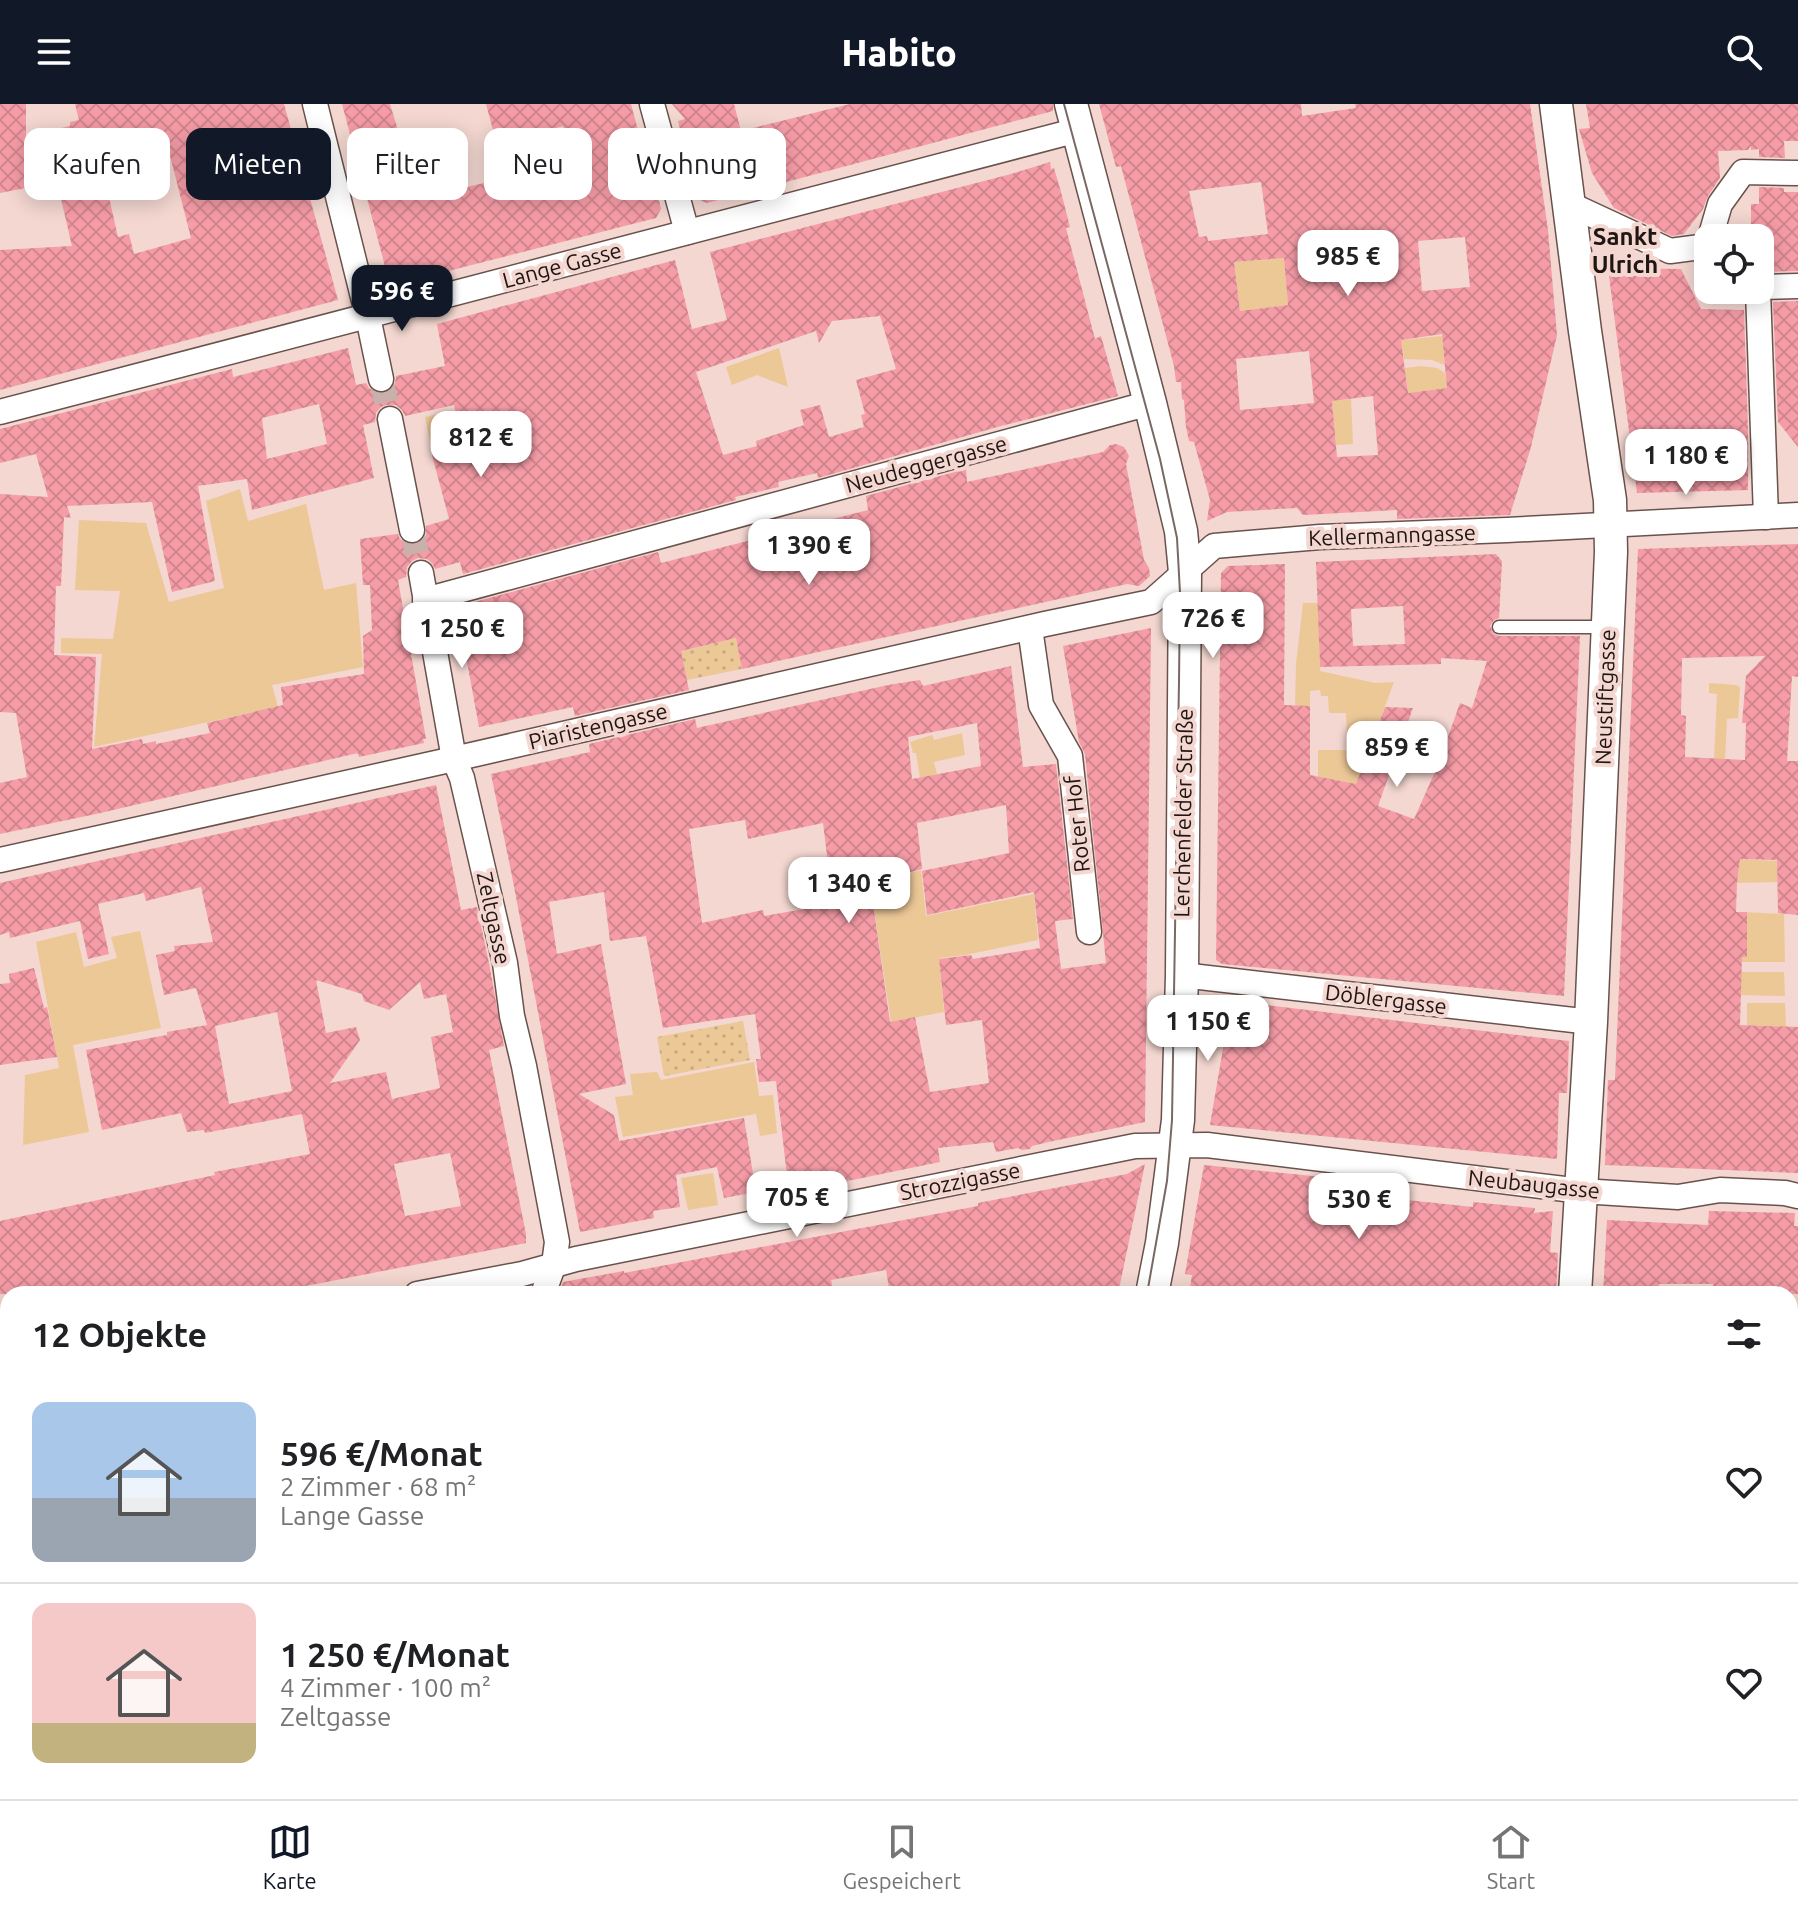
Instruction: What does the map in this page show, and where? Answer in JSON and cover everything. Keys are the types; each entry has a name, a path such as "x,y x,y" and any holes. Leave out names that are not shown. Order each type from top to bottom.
{"main road":[{"name":"Neustiftgasse","path":"1556,104 1607,475 1611,552 1591,1022 1575,1286"},
{"name":"Lerchenfelder Straße","path":"1074,117 1150,403 1181,531 1185,572 1178,1120 1154,1286"}],"street":[{"path":"315,104 381,379"},
{"path":"652,104 687,232"},
{"name":"Lange Gasse","path":"0,412 687,232 1074,117"},
{"path":"1714,224 1720,204 1743,172 1798,173"},
{"path":"1569,204 1670,251 1694,248"},
{"path":"1774,288 1798,286"},
{"path":"1759,304 1766,517"},
{"name":"Neudeggergasse","path":"425,600 1150,403"},
{"path":"390,419 412,530"},
{"name":"Kellermanngasse","path":"1185,572 1214,546 1320,537 1798,515"},
{"name":"Piaristengasse","path":"0,860 1151,602 1185,572"},
{"name":"Zeltgasse","path":"421,573 454,759 462,778 505,963 512,1016 557,1242 554,1264"},
{"name":"Roter Hof","path":"1030,628 1041,705 1070,756 1089,932"},
{"name":"Döblergasse","path":"1182,975 1591,1022"},
{"name":"Neubaugasse","path":"1175,1147 1207,1145 1581,1191 1678,1197 1720,1190 1798,1196"},
{"name":"Strozzigasse","path":"459,1286 1135,1146 1175,1147"},
{"path":"546,1286 554,1264"}],"lane":[{"path":"1499,627 1607,627"}],"shaded area":[{"path":"1284,258 1288,305 1240,311 1234,262"},
{"path":"1442,336 1445,365 1432,360 1404,359 1401,340"},
{"path":"779,348 788,387 757,375 732,385 726,367"},
{"path":"1405,368 1437,368 1445,373 1447,388 1408,393"},
{"path":"1351,399 1353,444 1336,445 1332,401"},
{"path":"451,411 457,443 432,450 425,417"},
{"path":"240,489 248,521 306,504 324,590 356,583 363,667 272,685 278,707 94,747 102,654 61,653 61,638 113,639 120,591 75,590 79,520 146,523 169,602 224,588 206,501"},
{"path":"1303,603 1318,603 1320,671 1375,683 1394,682 1356,784 1318,777 1318,750 1356,750 1356,740 1347,740 1346,713 1329,713 1328,696 1321,696 1320,690 1310,691 1310,706 1295,706"},
{"path":"736,638 742,669 687,680 681,651"},
{"path":"1709,683 1740,687 1738,718 1727,719 1725,759 1714,759 1717,694 1709,693"},
{"path":"962,733 965,755 934,762 937,774 920,778 916,753 913,753 910,742 932,735 934,740"},
{"path":"1740,859 1777,861 1778,882 1737,883"},
{"path":"921,870 926,916 1034,894 1038,940 939,958 944,1012 891,1022 870,883"},
{"path":"1741,912 1784,914 1785,962 1739,962 1739,957 1747,956 1747,928"},
{"path":"140,931 161,1028 73,1045 89,1132 23,1145 25,1075 59,1068 36,942 76,932 84,967 117,958 111,937"},
{"path":"1741,972 1784,972 1785,996 1741,995"},
{"path":"1747,1003 1785,1003 1786,1027 1747,1025"},
{"path":"743,1021 750,1060 664,1076 657,1037"},
{"path":"754,1062 759,1096 773,1095 777,1133 760,1136 756,1114 623,1137 615,1097 633,1095 630,1074 657,1072 661,1080"},
{"path":"713,1173 718,1205 688,1210 681,1178"}],"building":[{"path":"0,104 26,104 24,188 0,193"},
{"path":"75,104 284,104 291,128 186,128 186,200 310,200 338,300 0,390 0,250 72,246 61,200 110,200 118,237 129,234 134,254 191,238 170,156 170,128 61,128 79,120"},
{"path":"342,104 390,104 397,128 348,128"},
{"path":"486,104 631,104 637,128 608,128 608,200 659,200 661,209 656,218 456,269 391,289 367,200 468,200 468,187 484,183 484,200 592,200 592,128 492,128"},
{"path":"672,104 734,104 740,128 680,128 678,121 685,119"},
{"path":"850,104 1053,104 1053,111 786,182 786,128 753,128"},
{"path":"1099,104 1301,104 1302,116 1356,108 1355,104 1530,104 1548,230 1557,335 1531,447 1510,515 1397,519 1397,510 1303,515 1297,508 1227,512 1207,521 1210,500 1194,442 1189,441 1181,382 1176,382 1121,166 1116,167","holes":["1261,182 1268,234 1208,241 1207,236 1199,237 1189,191","1465,237 1470,287 1422,291 1418,241","1284,258 1288,305 1240,311 1234,262","1442,334 1447,388 1408,393 1401,340","1309,351 1314,403 1240,410 1236,359","1373,396 1378,455 1337,457 1332,401"]},
{"path":"1586,104 1798,104 1798,141 1784,141 1785,158 1759,157 1759,149 1751,150 1751,146 1748,150 1718,151 1720,178 1703,209 1684,234 1672,236 1614,208 1592,173 1579,129 1590,128"},
{"path":"1050,162 1051,169 1054,168 1095,339 1101,336 1118,396 818,478 817,473 778,482 779,487 735,497 736,500 463,574 460,562 435,569 427,559 418,558 407,567 406,577 398,580 426,739 423,739 424,743 359,757 358,753 0,834 0,783 27,777 16,713 0,712 0,494 48,497 36,454 0,463 0,429 232,369 233,377 348,348 356,385 366,383 376,393 385,393 395,384 396,376 445,366 437,324 675,260 692,329 727,320 710,252","holes":["880,316 896,369 856,380 865,414 861,415 864,427 829,437 820,405 800,410 804,425 756,441 757,446 723,455 696,372 816,331 819,343 832,321","319,404 327,444 267,459 262,418","396,405 405,416 454,405 462,446 432,455 449,519 426,526 426,536 416,544 406,544 398,534 360,539 363,585 370,585 372,630 363,636 364,674 281,687 283,705 207,723 210,733 156,744 156,741 143,744 142,739 92,749 96,657 54,655 56,586 61,586 64,517 71,518 67,506 152,502 172,592 215,581 198,486 247,479 252,510 374,478 363,425 375,422 376,413 381,407"]},
{"path":"1759,187 1798,192 1798,271 1774,272 1774,224 1751,224 1751,204 1759,204"},
{"path":"1616,268 1681,269 1694,295 1694,304 1698,304 1701,309 1744,310 1748,490 1637,493 1609,276"},
{"path":"1798,301 1798,447 1778,422 1774,302"},
{"path":"1116,444 1124,447 1129,456 1126,464 1144,560 1149,568 1150,576 1139,586 1127,584 742,669 736,638 681,651 689,690 575,716 573,707 479,727 458,613 473,609 471,603 658,552 661,563 868,510 866,496 966,469 967,482 1103,452"},
{"path":"1798,544 1798,677 1792,676 1787,761 1798,761 1798,915 1778,913 1777,860 1740,859 1736,912 1747,912 1747,957 1742,957 1740,1025 1798,1027 1798,1173 1605,1165 1608,1080 1615,1080 1638,549","holes":["1765,656 1746,676 1742,723 1746,723 1745,760 1685,757 1686,716 1681,715 1682,658"]},
{"path":"1496,554 1502,561 1499,618 1490,626 1494,634 1580,636 1564,996 1222,964 1216,960 1221,573 1228,566 1285,564 1284,705 1310,706 1310,775 1356,784 1385,707 1413,708 1378,806 1414,819 1438,765 1460,703 1472,708 1487,661 1441,658 1441,664 1320,667 1316,562","holes":["1403,606 1405,644 1353,646 1351,609"]},
{"path":"1151,628 1145,1122 1053,1141 1030,1149 996,1152 993,1142 938,1148 940,1162 789,1193 776,1081 759,1082 756,1059 761,1059 755,1014 663,1028 646,936 610,941 604,892 549,902 557,954 601,944 626,1084 579,1094 614,1115 619,1141 744,1118 756,1192 724,1198 717,1167 676,1175 680,1207 653,1211 654,1218 580,1232 491,774 590,752 589,744 695,719 697,728 888,685 920,680 923,686 1011,666 1023,767 1056,764 1073,919 1055,921 1061,969 1106,963 1085,754 1079,742 1063,646","holes":["977,723 981,766 912,779 908,737","1006,805 1009,853 922,871 927,915 1034,892 1040,948 973,959 971,955 939,959 946,1025 982,1020 989,1083 930,1092 915,1017 890,1022 870,883 922,869 917,823","745,820 748,839 823,823 833,904 764,916 763,910 702,923 689,829"]},
{"path":"436,785 461,910 477,907 489,963 504,1046 489,1050 526,1243 306,1286 0,1286 0,1221 215,1175 214,1172 310,1154 302,1114 205,1133 204,1130 187,1132 181,1113 102,1130 86,1050 207,1025 196,988 164,995 156,955 175,951 174,946 213,942 201,887 146,901 144,893 98,904 109,954 88,959 80,921 10,938 9,932 0,935 0,883","holes":["316,980 362,994 364,1001 389,1010 420,982 424,999 446,994 453,1032 431,1037 440,1088 392,1099 386,1072 330,1083 360,1040 356,1027 326,1033","277,1012 292,1091 229,1104 215,1026","450,1153 461,1206 405,1216 394,1164"]},
{"path":"34,968 44,1008 47,1007 57,1057 0,1065 0,984 10,983 9,974"},
{"path":"1231,1001 1569,1041 1567,1093 1559,1093 1557,1159 1210,1125"},
{"path":"1145,1164 1120,1286 889,1286 886,1270 831,1280 832,1286 562,1286 563,1282 978,1206 978,1203 1127,1174"},
{"path":"1204,1165 1372,1182 1370,1196 1473,1207 1473,1202 1535,1208 1534,1213 1553,1211 1550,1252 1558,1253 1556,1286 1190,1286 1192,1275 1185,1274"},
{"path":"1709,1211 1795,1213 1794,1226 1798,1226 1798,1286 1603,1286 1607,1220 1708,1225"}],"tunnel":[{"path":"381,379 390,419"},
{"path":"412,530 421,573"}],"tram line":[{"path":"1064,104 1160,459 1177,538 1180,593 1172,1120 1167,1181 1148,1286"}],"district":[{"name":"Sankt Ulrich","path":"1625,251"}]}
